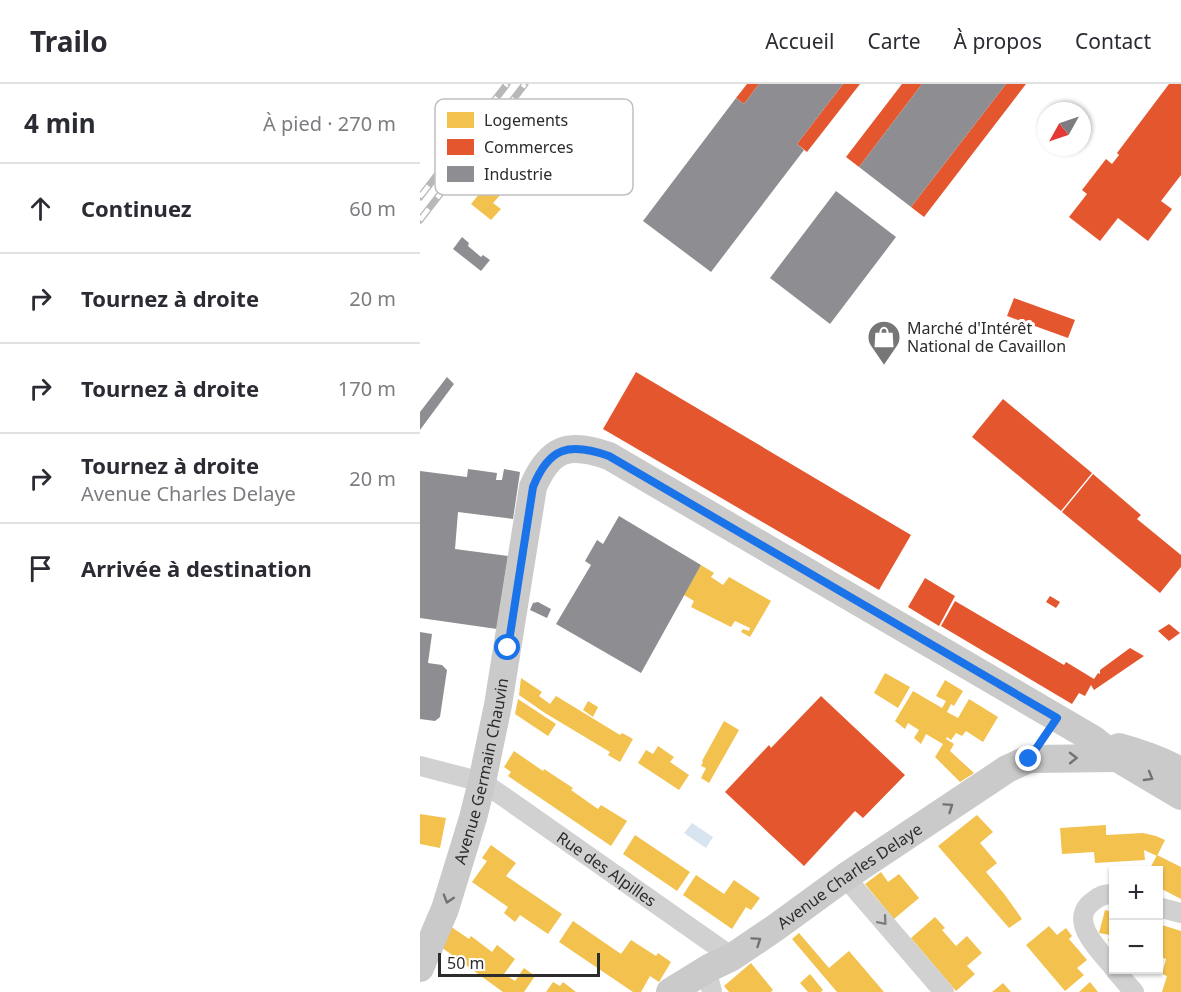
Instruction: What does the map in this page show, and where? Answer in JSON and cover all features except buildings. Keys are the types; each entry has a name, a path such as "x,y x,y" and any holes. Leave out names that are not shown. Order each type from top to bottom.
{"street":[{"name":"Avenue Germain Chauvin","path":"420,968 445,909 482,782 498,705 533,487 547,460 565,450 592,450 609,456 1057,718"},
{"path":"1057,718 1093,739 1117,758 1181,796"},
{"name":"Avenue Charles Delaye","path":"1029,759 1057,718"},
{"path":"1093,739 1144,753 1181,771"},
{"name":"Avenue Charles Delaye","path":"670,992 718,972 845,877 994,777 1029,759 1117,758"},
{"name":"Rue des Alpilles","path":"420,766 482,782 507,799 718,972"},
{"path":"845,877 944,992"},
{"path":"1109,894 1100,895 1088,905 1083,915 1084,929 1109,963"},
{"path":"1163,908 1181,913"},
{"path":"1118,974 1134,992"}],"shaded area":[{"path":"692,823 713,837 706,848 684,833"}],"railway":[{"path":"495,99 507,84"},
{"path":"513,99 525,84"},
{"path":"420,197 435,178"},
{"path":"420,220 439,195"}],"place":[{"name":"Marché d'Intérêt National de Cavaillon","path":"884,366"}],"route":[{"path":"508,648 533,487 539,472 547,460 565,450 592,450 609,456 1057,718 1029,759"}]}
